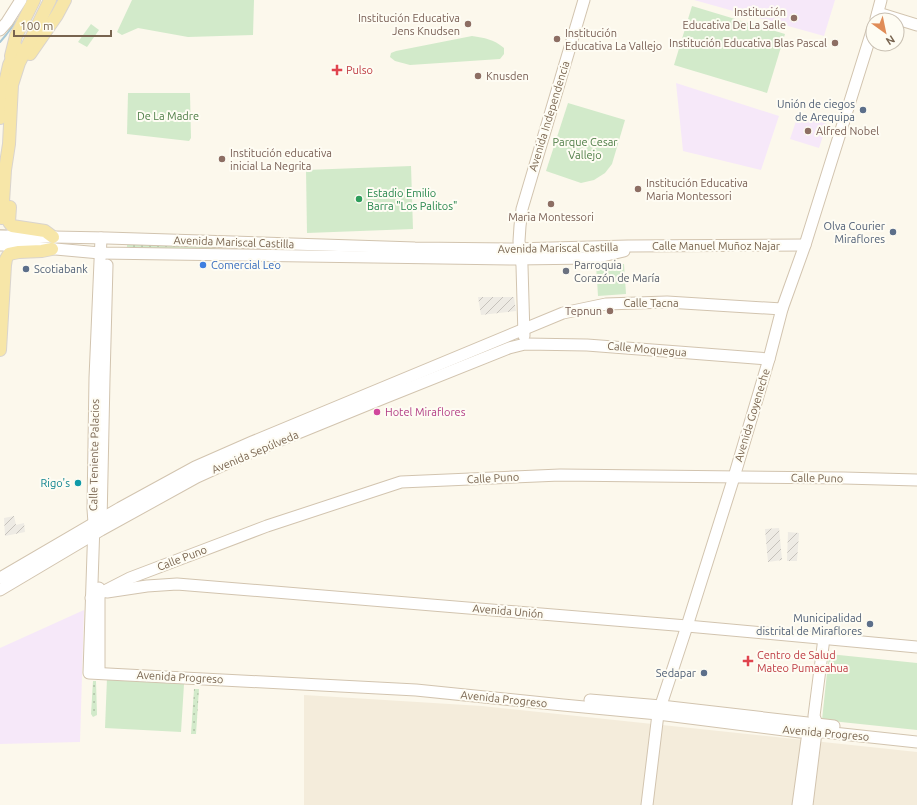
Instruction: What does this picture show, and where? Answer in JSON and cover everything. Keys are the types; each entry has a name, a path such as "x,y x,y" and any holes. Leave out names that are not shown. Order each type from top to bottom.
{"main road":[{"path":"0,30 21,0"},
{"path":"2,218 5,170 9,144 16,36 34,0"},
{"path":"0,118 2,97 41,0"},
{"path":"13,68 19,63 50,0"},
{"path":"13,68 57,15 64,0"},
{"name":"Avenida Independencia","path":"525,344 520,226 522,209 584,0"},
{"path":"878,12 882,0"},
{"path":"905,22 917,25"},
{"name":"Avenida Goyeneche","path":"648,805 657,719 734,477 769,359 782,309 805,245 865,52"},
{"path":"0,350 5,265 7,256 9,254 19,252 42,251 53,243 45,231 14,227 10,223 9,216 12,177 9,144"},
{"name":"Avenida Mariscal Castilla","path":"0,236 53,243 104,253 444,253 521,254 594,258 623,252 628,246"},
{"name":"Avenida Mariscal Castilla","path":"0,245 53,243 104,238 426,253"},
{"name":"Calle Teniente Palacios","path":"94,670 97,527 104,379 104,238"},
{"name":"Calle Manuel Muñoz Najar","path":"628,246 805,245"},
{"name":"Avenida Mariscal Castilla","path":"521,254 628,246"},
{"path":"594,258 628,258"},
{"name":"Calle Tacna","path":"524,329 562,313 606,304 667,302 782,309"},
{"name":"Avenida Sepúlveda","path":"0,590 20,572 97,527 197,477 254,451 300,427 524,329"},
{"name":"Avenida Sepúlveda","path":"300,427 509,348 525,344"},
{"name":"Calle Moquegua","path":"525,344 587,345 769,359"},
{"name":"Calle Puno","path":"95,596 130,578 267,526 401,482 553,475 917,480"},
{"name":"Avenida Sepúlveda","path":"0,578 20,572"},
{"name":"Avenida Unión","path":"95,596 147,586 177,584 687,626 917,647"},
{"path":"807,805 813,726 824,638"},
{"name":"Avenida Progreso","path":"94,670 416,690 578,707 660,710 800,732 813,726 917,736"},
{"path":"798,805 813,726"},
{"name":"Avenida Progreso","path":"813,726 824,732 917,742"}],"shaded area":[{"name":"Institución Educativa De La Salle","path":"694,0 835,0 824,36"},
{"path":"676,83 779,116 761,170 683,151"},
{"name":"Alfred Nobel","path":"798,115 827,124 819,148 790,139"},
{"path":"478,297 514,297 516,311 481,315"},
{"path":"14,516 16,525 24,523 25,532 5,536 4,518"},
{"path":"779,528 782,560 768,562 765,529"},
{"path":"788,532 799,533 797,561 787,561"},
{"path":"84,610 80,742 0,744 0,648"},
{"path":"304,695 482,706 917,752 917,805 304,805"}],"green space":[{"path":"132,0 254,0 253,35 188,37 138,28 122,35 117,32"},
{"path":"692,6 785,34 767,93 674,65"},
{"path":"91,24 99,30 87,47 78,42"},
{"path":"472,36 485,38 496,43 504,48 504,54 500,59 410,65 395,61 390,57 391,53 396,51"},
{"name":"De La Madre","path":"128,93 190,93 191,138 189,141 127,134"},
{"name":"Parque Cesar Vallejo","path":"568,103 625,120 612,164 605,173 594,180 581,183 546,171"},
{"name":"Estadio Emilio Barra \"Los Palitos\"","path":"411,166 413,229 307,233 306,170"},
{"path":"127,244 215,247 215,249 127,248"},
{"path":"624,264 626,294 598,296 596,265"},
{"path":"829,654 917,663 917,730 822,720"},
{"path":"107,678 184,684 181,732 105,728"},
{"path":"93,681 96,681 97,715 93,717 91,714"},
{"path":"194,689 199,689 196,734 191,734"}],"waterway":[{"path":"0,42 18,19"}],"tunnel":[{"path":"0,241 2,218"}],"place":[{"name":"Institución Educativa De La Salle","path":"794,18"},
{"name":"Institución Educativa Jens Knudsen","path":"468,24"},
{"name":"Institución Educativa La Vallejo","path":"557,39"},
{"name":"Institución Educativa Blas Pascal","path":"835,43"},
{"name":"Pulso","path":"337,70"},
{"name":"Knusden","path":"478,76"},
{"name":"Unión de ciegos de Arequipa","path":"863,110"},
{"name":"Alfred Nobel","path":"808,131"},
{"name":"Institución educativa inicial La Negrita","path":"222,159"},
{"name":"Institución Educativa Maria Montessori","path":"638,189"},
{"name":"Estadio Emilio Barra \"Los Palitos\"","path":"359,199"},
{"name":"Maria Montessori","path":"551,204"},
{"name":"Olva Courier Miraflores","path":"893,232"},
{"name":"Comercial Leo","path":"203,265"},
{"name":"Scotiabank","path":"26,269"},
{"name":"Parroquia Corazón de María","path":"566,271"},
{"name":"Tepnun","path":"610,311"},
{"name":"Hotel Miraflores","path":"377,412"},
{"name":"Rigo's","path":"78,483"},
{"name":"Municipalidad distrital de Miraflores","path":"870,624"},
{"name":"Centro de Salud Mateo Pumacahua","path":"748,661"},
{"name":"Sedapar","path":"704,673"}]}
